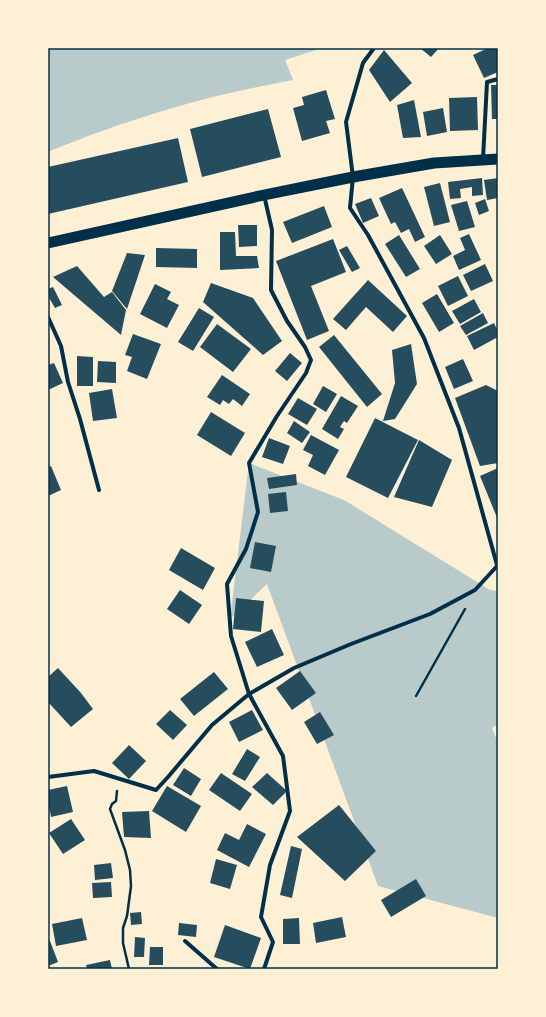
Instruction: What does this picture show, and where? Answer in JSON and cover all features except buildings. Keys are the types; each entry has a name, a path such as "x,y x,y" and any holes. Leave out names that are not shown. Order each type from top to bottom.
{"highway":[{"path":"48,243 264,195 353,178 434,163 498,159"}],"street":[{"path":"48,777 94,771 156,790 212,725 249,694 294,668 351,644 430,614 475,590 498,565 459,428 424,338 368,236 350,208 353,178 346,122 363,63 374,48"},
{"path":"483,160 488,82 498,79"},
{"path":"264,195 272,230 271,290 287,321 312,360 306,373 249,463 258,512 246,549 227,584 231,636 249,694 283,756 290,811 270,865 261,917 273,942 264,969"},
{"path":"48,317 61,346 68,382 80,419 99,490"},
{"path":"185,941 217,969"}],"path":[{"path":"416,696 475,590"},
{"path":"120,778 116,801 112,804 110,809 125,850 130,870 131,886 127,916 123,928 123,943 129,969"}],"shaded area":[{"path":"48,48 322,48 285,60 293,80 229,93 182,105 136,119 48,152"},
{"path":"249,463 344,500 490,590 498,591 498,724 492,728 498,743 498,918 378,886 267,584 230,619"}]}
